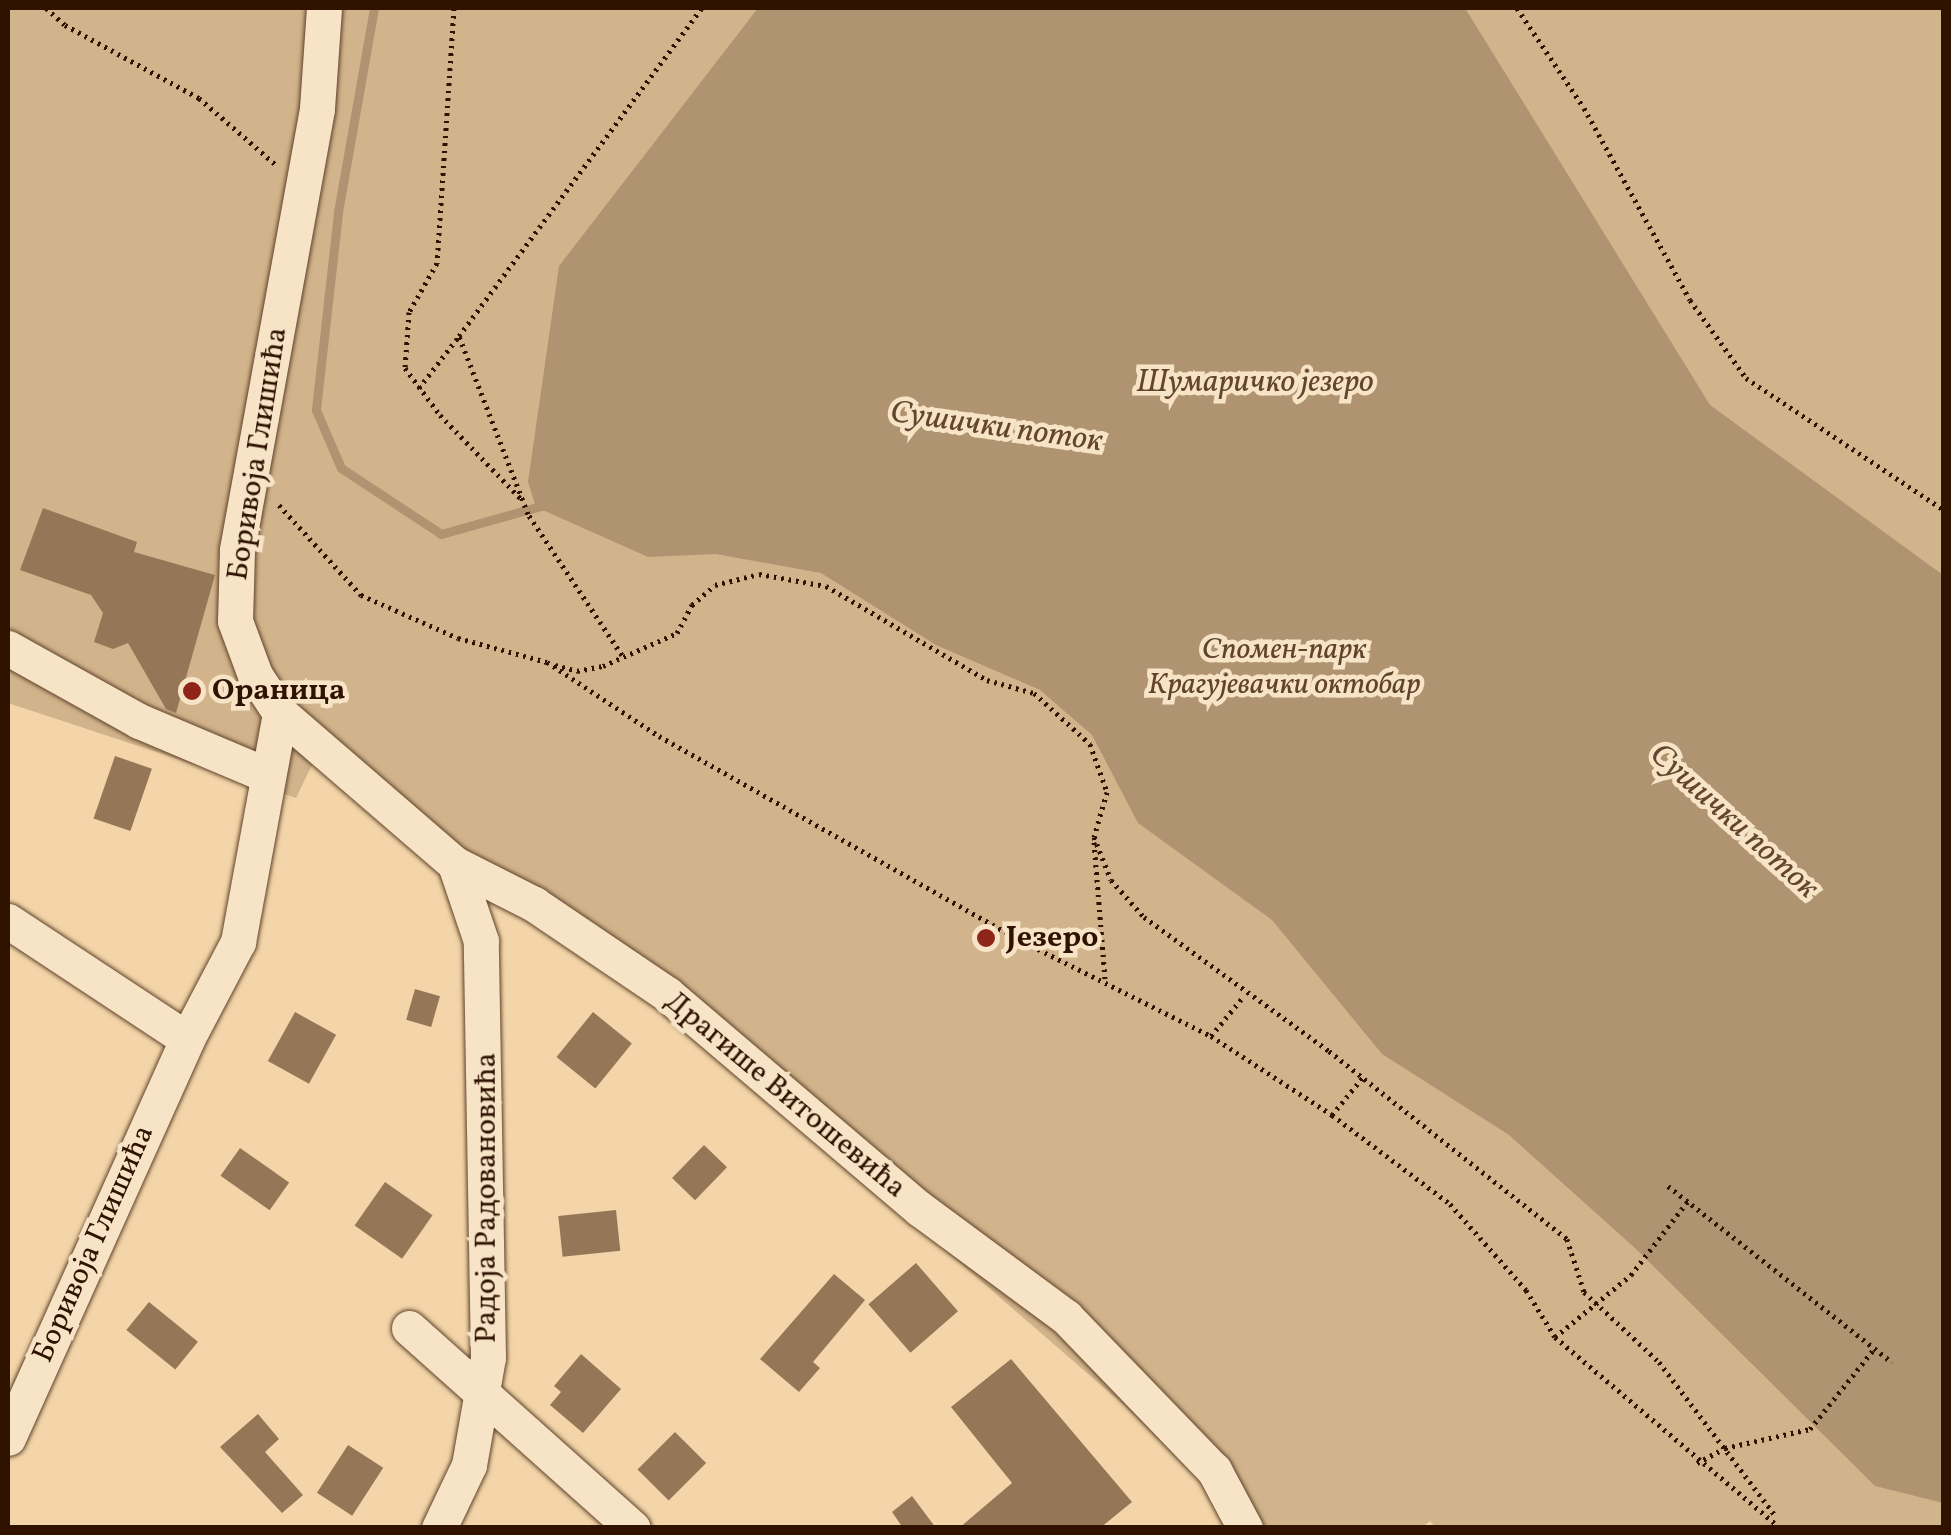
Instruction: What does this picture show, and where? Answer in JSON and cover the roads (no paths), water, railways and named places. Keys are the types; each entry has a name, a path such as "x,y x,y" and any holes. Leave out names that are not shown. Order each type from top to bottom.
{"street":[{"name":"Боривоја Глишића","path":"8,1438 187,1040 238,942 255,875 267,775 280,713 256,675 235,621 236,550 256,472 302,186 324,8"},
{"path":"8,648 139,721 267,775"},
{"name":"Драгише Витошевића","path":"280,713 455,864 534,904 667,994 920,1210 1066,1317 1214,1470 1244,1528"},
{"name":"Радоја Радовановића","path":"439,1528 469,1465 485,1402 481,942 455,864"},
{"path":"8,920 187,1040"},
{"path":"410,1328 485,1402 632,1528"}],"water":[{"name":"Шумаричко језеро","path":"758,8 1465,8 1710,405 1943,575 1943,1503 1875,1486 1636,1249 1509,1135 1382,1054 1272,920 1138,823 1092,735 1040,690 936,645 821,573 716,554 648,557 536,507 528,482 559,266"}],"waterway":[{"name":"Сушички поток","path":"374,8 338,213 316,410 341,468 441,534 544,505"}],"place":[{"name":"Ораница","path":"192,691"},
{"name":"Језеро","path":"986,938"}],"park label":[{"name":"Спомен-парк Крагујевачки октобар","path":"1284,667"}]}
